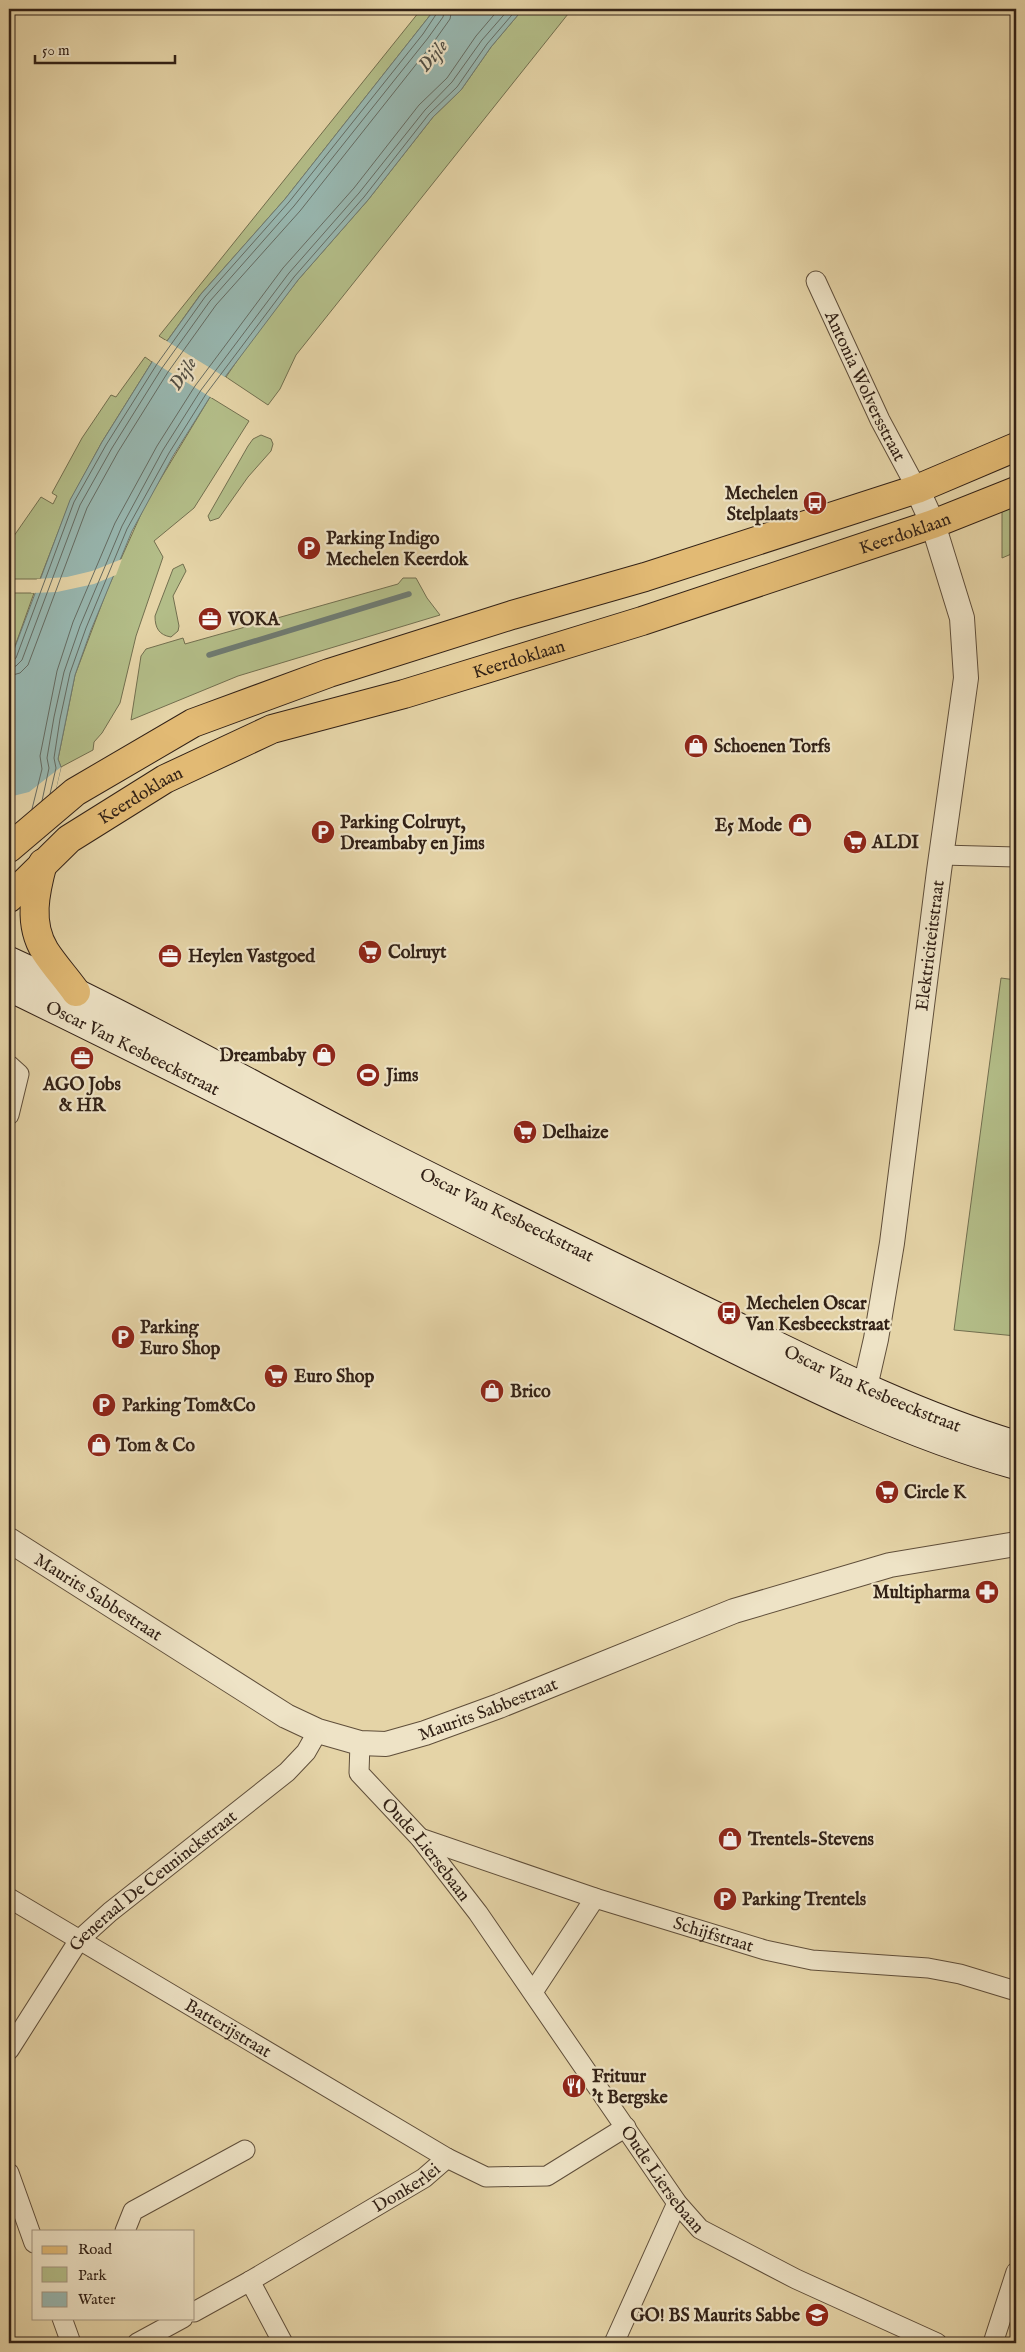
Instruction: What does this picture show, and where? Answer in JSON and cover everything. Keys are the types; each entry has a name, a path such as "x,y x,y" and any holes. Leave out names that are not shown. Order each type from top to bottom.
{"main road":[{"name":"Keerdoklaan","path":"9,848 74,792 193,723 330,673 512,615 645,577 917,489 1016,447"},
{"name":"Keerdoklaan","path":"9,898 69,839 165,778 272,729 404,694 642,621 933,524 1016,491"},
{"path":"41,865 35,898 36,927 46,953 76,992"},
{"name":"Oscar Van Kesbeeckstraat","path":"11,975 125,1043 488,1228 861,1397 1016,1445"},
{"name":"Oscar Van Kesbeeckstraat","path":"11,975 76,992 368,1145 861,1397 981,1455 1016,1465"}],"street":[{"name":"Antonia Wolversstraat","path":"816,281 880,420 917,489"},
{"name":"Elektriciteitstraat","path":"861,1397 876,1339 892,1243 966,678 962,618 933,524 917,489"},
{"path":"942,855 1016,857"},
{"path":"9,1065 19,1074 9,1115"},
{"name":"Maurits Sabbestraat","path":"9,1540 286,1716 318,1731 360,1743 386,1744 425,1734 499,1706 734,1610 890,1564 1011,1542"},
{"name":"Generaal De Ceuninckstraat","path":"9,2050 79,1940 110,1912 287,1772 306,1752 318,1731"},
{"name":"Oude Liersebaan","path":"360,1743 359,1773 420,1838 478,1913 677,2203 700,2229 908,2338 937,2343"},
{"name":"Schijfstraat","path":"420,1838 595,1898 765,1950 812,1960 928,1968 960,1974 1016,1991"},
{"name":"Batterijstraat","path":"9,1898 448,2158"},
{"path":"532,1992 595,1898"},
{"name":"Donkerlei","path":"195,2311 250,2282 424,2178 448,2158 486,2177 547,2176 626,2127"},
{"path":"125,2230 133,2211 245,2150"},
{"path":"9,2173 32,2236"},
{"path":"614,2343 677,2203"},
{"path":"994,2343 1016,2272"},
{"path":"250,2282 283,2343"},
{"path":"63,2320 71,2343"},
{"path":"137,2343 179,2320"}],"green space":[{"path":"419,9 435,9 285,199 200,295 167,341 159,336 419,12"},
{"path":"523,9 572,9 296,355 280,389 268,405 226,377 247,346 298,280 368,200 433,117 461,90 491,47"},
{"path":"145,357 152,362 102,442 71,499 40,579 9,579 9,543 41,497 53,504 57,496 52,493 82,438 111,395 116,397"},
{"path":"210,397 249,421 194,508 154,541 163,557 136,636 120,703 102,733 94,742 93,750 61,767 58,759 75,675 107,590 146,503"},
{"path":"261,435 271,439 273,444 271,451 248,477 219,518 210,521 208,516 248,446 253,439"},
{"path":"1016,504 1016,552 1002,558 1002,511"},
{"path":"183,564 186,571 173,596 179,626 178,631 171,637 163,635 158,630 155,616 173,569"},
{"path":"403,578 416,578 427,598 440,615 238,676 131,720 141,656 146,649 183,638 185,644 398,584"},
{"path":"9,593 34,593 9,663"},
{"path":"1001,978 1016,980 1016,1336 954,1330"}],"water":[{"name":"Dijle","path":"435,9 523,9 491,47 461,90 433,117 368,200 298,280 210,397 173,456 132,531 91,630 75,675 58,759 61,767 9,983 9,663 70,500 102,442 152,362 201,294 285,199"}],"pier":[{"path":"165,340 228,379 212,398 150,360"},
{"path":"122,559 116,575 94,584 57,592 31,593 37,579 67,577 92,571"},
{"path":"61,767 17,961 9,986 9,797 29,792"}],"waterway":[{"path":"209,655 409,594"}],"place":[{"name":"Mechelen Stelplaats","path":"815,503"},
{"name":"Parking Indigo Mechelen Keerdok","path":"309,548"},
{"name":"VOKA","path":"210,619"},
{"name":"Schoenen Torfs","path":"696,746"},
{"name":"E5 Mode","path":"800,825"},
{"name":"Parking Colruyt, Dreambaby en Jims","path":"323,832"},
{"name":"ALDI","path":"855,842"},
{"name":"Colruyt","path":"370,952"},
{"name":"Heylen Vastgoed","path":"170,956"},
{"name":"Dreambaby","path":"324,1055"},
{"name":"AGO Jobs & HR","path":"82,1058"},
{"name":"Jims","path":"368,1075"},
{"name":"Delhaize","path":"525,1132"},
{"name":"Mechelen Oscar Van Kesbeeckstraat","path":"729,1313"},
{"name":"Parking Euro Shop","path":"123,1337"},
{"name":"Euro Shop","path":"276,1376"},
{"name":"Brico","path":"492,1391"},
{"name":"Parking Tom&Co","path":"104,1405"},
{"name":"Tom & Co","path":"99,1445"},
{"name":"Circle K","path":"887,1492"},
{"name":"Multipharma","path":"987,1592"},
{"name":"Trentels-Stevens","path":"730,1839"},
{"name":"Parking Trentels","path":"725,1899"},
{"name":"Frituur 't Bergske","path":"574,2086"},
{"name":"GO! BS Maurits Sabbe","path":"817,2315"}]}
